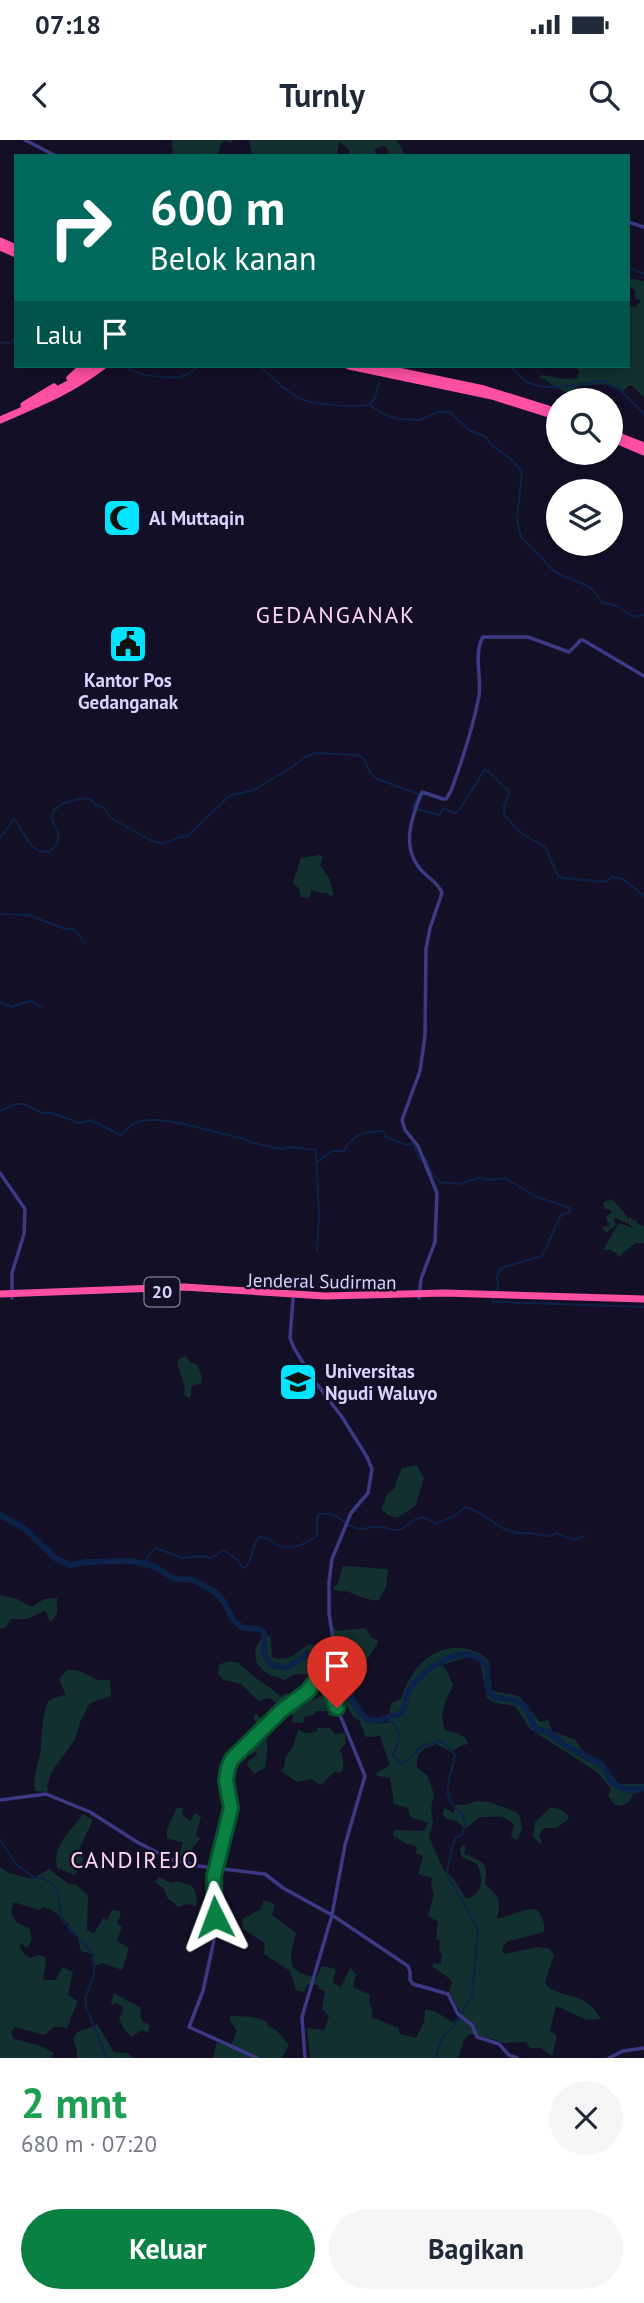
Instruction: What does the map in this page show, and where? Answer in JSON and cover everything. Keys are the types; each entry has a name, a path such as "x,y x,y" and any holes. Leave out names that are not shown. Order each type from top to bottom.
{"highway":[{"path":"0,418 62,383 81,368"},
{"path":"24,405 72,382 89,368"},
{"path":"64,392 94,368"},
{"path":"0,418 64,392 101,368"},
{"path":"359,368 492,396 546,413"},
{"path":"384,368 509,395 546,408"},
{"path":"393,368 401,371"},
{"path":"623,438 644,446"},
{"path":"623,443 644,452"},
{"name":"Jenderal Sudirman","path":"12,1296 176,1289 293,1297 418,1296"},
{"name":"20","path":"0,1296 12,1296"},
{"name":"Jenderal Sudirman","path":"293,1297 510,1297 644,1301"}],"street":[{"path":"25,140 52,154"},
{"path":"418,1296 421,1279 435,1242 437,1193 418,1146 405,1130 402,1120 420,1071 425,1036 426,949 442,893 441,888 417,866 411,851 410,823 422,792 446,799 451,791 479,695 479,651 483,637 528,637 569,652 583,640 644,676"},
{"path":"0,1173 26,1213 24,1234 12,1273 12,1296"},
{"path":"257,2058 189,2026 204,1988 214,1936 213,1883 231,1808 226,1781 230,1764 236,1755 282,1710 308,1691 322,1671 333,1639 329,1613 332,1559 351,1513 368,1493 372,1469 342,1417 313,1379 291,1342 293,1297"},
{"path":"305,2058 302,2017 332,1915 345,1846 365,1776 322,1671"},
{"path":"0,1800 23,1795 50,1795 90,1812 170,1859 262,1873 332,1915 408,1966 413,1984 447,1994 461,2015 472,2025 477,2037 499,2044 509,2055 517,2058"},
{"path":"609,2058 623,2051 644,2048"}],"green space":[{"path":"172,140 233,140 232,143 225,141 221,144 218,154 173,154"},
{"path":"249,140 397,140 404,153 389,154 386,147 382,146 375,149 376,154 349,154 348,149 339,142 337,154 252,154"},
{"path":"630,278 644,281 644,397 629,385 623,392 623,388 606,384 558,388 539,378 542,375 577,378 577,368 630,368 630,306 636,307 641,301 635,298"},
{"path":"319,855 323,857 320,865 329,878 334,895 312,890 309,898 301,897 299,889 293,883 301,858"},
{"path":"612,1199 627,1216 627,1221 629,1217 634,1221 636,1218 637,1223 644,1227 644,1243 636,1243 618,1257 611,1250 603,1250 619,1223 635,1229 615,1218 616,1225 606,1233 602,1228 610,1228 608,1225 611,1222 608,1223 606,1217 612,1212 605,1210 603,1203"},
{"path":"186,1356 190,1362 197,1365 202,1376 201,1384 191,1388 189,1398 184,1395 178,1364 178,1359"},
{"path":"417,1465 424,1479 415,1506 397,1518 388,1515 381,1509 402,1468"},
{"path":"343,1566 388,1569 386,1587 379,1600 332,1588 337,1585"},
{"path":"0,1595 17,1599 32,1607 44,1599 57,1598 57,1613 52,1621 44,1611 26,1619 11,1619 6,1627 0,1629"},
{"path":"333,1626 337,1631 365,1628 372,1638 377,1640 378,1643 360,1673 344,1678 332,1657"},
{"path":"266,1636 271,1638 272,1657 278,1659 292,1656 309,1644 317,1647 323,1654 320,1661 336,1675 349,1701 364,1719 373,1723 388,1723 391,1703 401,1699 415,1670 430,1656 449,1648 464,1648 476,1652 489,1662 492,1691 520,1697 540,1722 548,1720 552,1731 576,1740 582,1750 600,1761 619,1784 644,1784 644,1791 633,1794 629,1802 620,1806 614,1804 608,1795 611,1789 597,1772 530,1729 515,1706 496,1703 487,1698 477,1658 468,1657 442,1665 453,1685 443,1712 445,1730 466,1738 468,1744 451,1752 436,1744 424,1749 417,1758 417,1768 427,1775 434,1794 431,1809 433,1824 429,1835 432,1844 444,1870 453,1878 466,1899 479,1890 481,1875 477,1864 462,1857 460,1849 464,1844 464,1854 483,1863 486,1871 485,1883 499,1902 497,1919 529,1909 538,1910 544,1923 544,1932 506,1942 502,1951 505,1954 538,1947 550,1949 554,1956 545,1982 548,1987 583,2000 601,2019 587,2020 556,2006 550,2031 557,2036 552,2056 540,2048 530,2048 526,2042 504,2043 469,2034 463,2042 458,2058 310,2058 307,2028 324,2030 329,2016 322,2010 325,1991 319,1989 318,1985 308,1984 304,1992 296,1990 290,1971 264,1954 265,1943 243,1929 242,1919 261,1909 263,1900 275,1904 272,1915 296,1933 291,1954 292,1966 300,1973 316,1978 322,1966 336,1969 333,1983 341,1987 350,1968 356,1974 353,1987 370,1995 372,2017 398,2028 400,2034 416,2038 424,2022 425,2009 454,2023 460,2012 449,1992 452,1982 432,1966 434,1963 441,1964 442,1954 439,1951 440,1940 436,1939 438,1922 428,1916 434,1894 431,1887 432,1878 418,1874 423,1856 416,1853 417,1847 393,1835 394,1830 424,1831 428,1823 410,1817 408,1808 394,1804 390,1778 378,1776 376,1773 390,1765 380,1736 366,1737 359,1720 354,1718 341,1696 331,1699 336,1715 329,1716 327,1711 315,1711 314,1715 305,1716 303,1723 292,1722 293,1716 270,1698 258,1701 241,1684 224,1680 218,1674 219,1665 230,1661 242,1665 280,1696 288,1693 302,1699 307,1696 313,1700 329,1692 325,1680 299,1674 285,1680 263,1670 255,1655 258,1644"},
{"path":"67,1670 77,1670 98,1680 110,1680 111,1696 90,1703 74,1741 52,1771 47,1785 48,1792 35,1791 34,1780 45,1709 50,1700 66,1695 59,1679"},
{"path":"256,1713 264,1722 261,1727 268,1747 265,1768 254,1774 247,1765 249,1760 257,1755 256,1752 250,1755 247,1749 251,1744 248,1737 260,1727 253,1718"},
{"path":"317,1728 331,1728 334,1734 345,1733 346,1743 340,1750 344,1762 341,1773 334,1772 321,1785 311,1779 297,1782 281,1771 285,1758 293,1747 298,1730 308,1733 316,1732"},
{"path":"489,1802 516,1812 520,1816 522,1828 518,1839 515,1840 511,1836 514,1825 506,1818 479,1817 464,1828 442,1814 445,1808 454,1813 454,1805"},
{"path":"177,1808 183,1808 182,1814 190,1821 195,1813 201,1816 196,1835 200,1839 193,1847 189,1861 178,1858 183,1843 167,1838 167,1829"},
{"path":"550,1808 562,1810 569,1819 556,1828 544,1828 539,1835 542,1843 539,1843 533,1836 535,1822"},
{"path":"83,1814 93,1820 78,1852 84,1858 75,1875 57,1868 57,1852"},
{"path":"0,1867 9,1873 32,1879 49,1869 69,1884 77,1885 88,1896 87,1930 94,1933 103,1918 107,1920 112,1910 121,1914 117,1923 122,1927 117,1941 129,1948 122,1970 102,1963 93,1967 92,1954 81,1951 78,1938 69,1931 69,1924 52,1910 44,1907 39,1910 13,1902 11,1913 16,1922 29,1928 32,1939 28,1948 21,1944 20,1947 25,1955 31,1958 39,1955 45,1957 43,1980 56,1980 62,1967 73,1972 68,1995 78,2001 67,2028 54,2027 44,2035 15,2027 11,2033 14,2039 41,2046 54,2053 52,2058 0,2058"},
{"path":"159,1877 172,1883 178,1881 192,1886 197,1906 186,1904 178,1907 155,1882"},
{"path":"114,1993 141,2008 143,2022 150,2025 148,2032 142,2030 131,2037 123,2028 119,2018 122,2006 117,2003 113,2005 111,2002"},
{"path":"230,2016 254,2017 267,2022 289,2045 282,2058 213,2058 217,2042 230,2048 237,2031 230,2021"},
{"path":"97,2024 114,2052 128,2053 134,2058 77,2058 73,2039 75,2035"}],"waterway":[{"path":"630,268 644,274"},
{"path":"0,342 9,343 14,340"},
{"path":"128,368 159,377 179,377 196,368"},
{"path":"260,368 297,397 322,404 369,405 375,398 379,382"},
{"path":"513,368 527,382 545,387 605,381 621,391 644,414"},
{"path":"369,405 398,419 420,420 437,412 450,412 469,430 484,436 522,472 517,519 521,537 556,573 591,588 602,602 617,606 634,617 644,615"},
{"path":"0,838 14,819 31,845 49,852 56,846 59,835 52,819 56,809 67,802 91,799 104,808 111,818 150,840 163,844 188,836 229,796 254,790 305,757 315,753 357,755 363,758 371,774 377,779 419,794 413,808 440,815 443,808 455,813 460,809 485,769 507,789 509,794 504,815 521,833 545,847 558,876 605,882 612,877 623,879 644,896"},
{"path":"0,914 29,915 62,928 75,930 84,942"},
{"path":"0,1002 11,1007 30,1001 42,1007"},
{"path":"0,1111 15,1104 24,1104 42,1113 52,1113 80,1123 91,1120 120,1135 133,1124 156,1120 242,1138 275,1148 316,1150 319,1216 317,1251"},
{"path":"317,1162 332,1151 344,1151 351,1140 360,1135 384,1131 385,1136 406,1145 413,1143 420,1160 425,1158 432,1174 440,1182 459,1184 480,1178 505,1178 537,1197 570,1208 570,1212 561,1215 542,1256 501,1268 497,1276 498,1288 494,1292"},
{"path":"493,1297 493,1302 644,1307"},
{"path":"144,1564 156,1548 182,1558 211,1558 224,1550 245,1568 259,1537 279,1546 299,1546 317,1536 317,1517 320,1514 332,1514 358,1529 375,1527 400,1530 420,1518 435,1524 454,1516 466,1507 511,1532 546,1536 557,1533 573,1540 584,1536"},
{"path":"0,1515 24,1528 55,1558 70,1565 132,1561 153,1566 175,1579 193,1580 215,1592 224,1602 233,1620 243,1628 264,1632 264,1654 271,1665 287,1668 307,1654 319,1658 336,1672 366,1719 377,1721 403,1712 410,1689 426,1672 446,1659 466,1654 475,1656 487,1668 487,1684 494,1697 522,1704 535,1729 549,1732 563,1744 602,1765 612,1783 627,1790 644,1788"},
{"path":"387,1718 396,1726 400,1736 393,1756 403,1764 422,1746 441,1741 455,1754 448,1794 450,1801 463,1815 465,1823 462,1835 456,1837 447,1873 478,1929 472,1996 453,2027 443,2036 435,2058"},
{"path":"0,1840 17,1865 35,1878 53,1884 58,1893 61,1919 94,1955 94,1975 85,1998 86,2007 107,2058"}],"place":[{"name":"Al Muttaqin","path":"122,518"},
{"name":"Kantor Pos Gedanganak","path":"128,644"},
{"name":"Universitas Ngudi Waluyo","path":"298,1382"}],"district":[{"name":"GEDANGANAK","path":"336,615"},
{"name":"CANDIREJO","path":"135,1860"}],"route":[{"path":"215,1917 214,1876 232,1803 226,1781 232,1759 282,1710 305,1694 322,1671 337,1708"}]}
